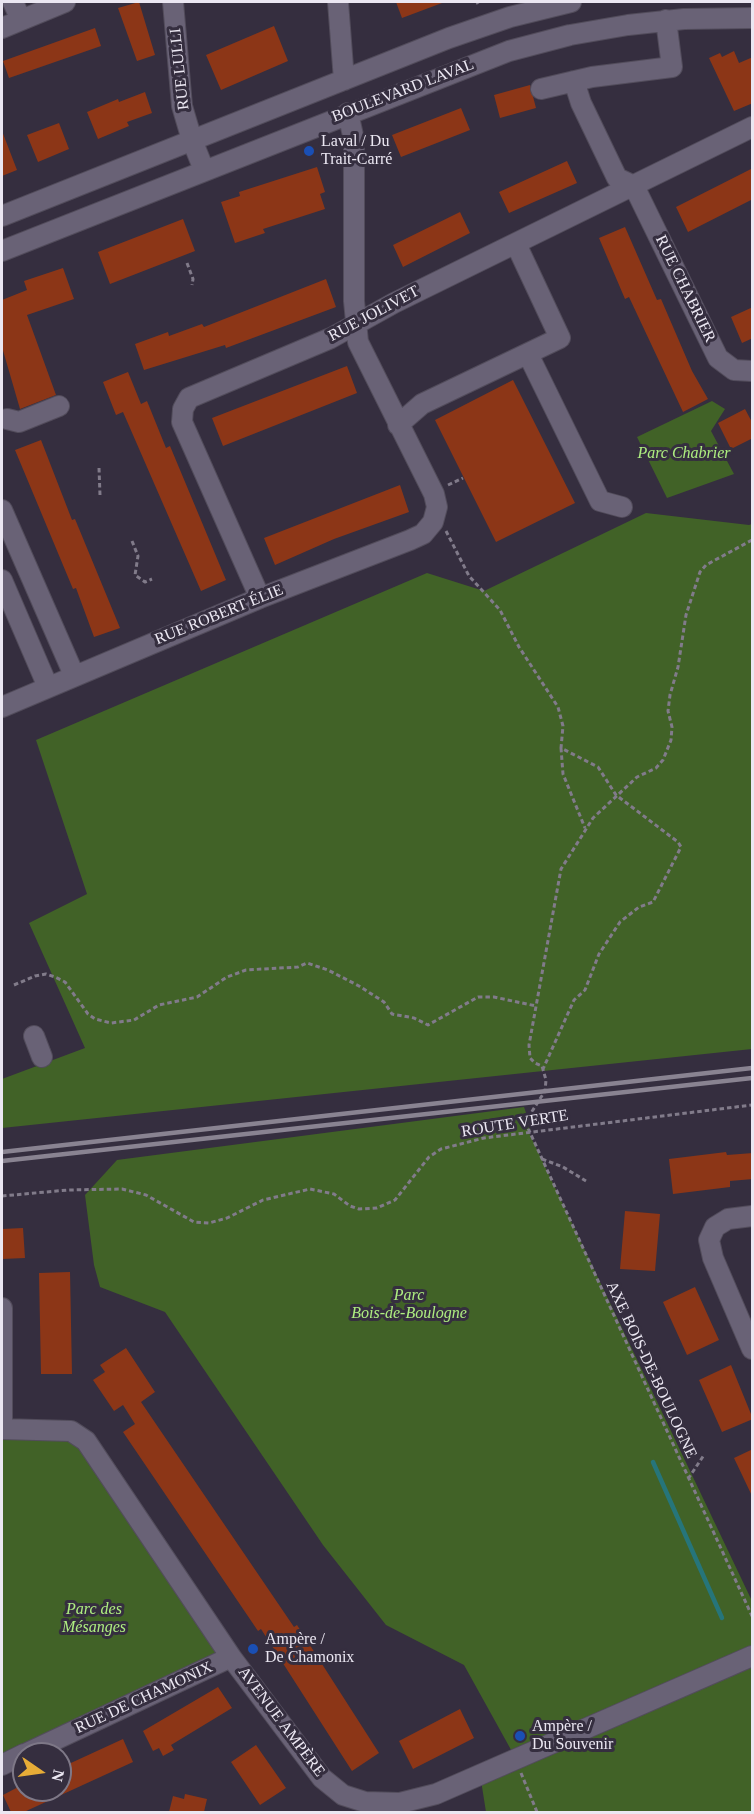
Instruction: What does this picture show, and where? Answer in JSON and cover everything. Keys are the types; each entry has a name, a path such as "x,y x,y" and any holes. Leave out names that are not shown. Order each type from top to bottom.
{"street":[{"path":"13,2 21,20"},
{"path":"2,28 65,2"},
{"name":"RUE LULLI","path":"173,2 180,95 192,140 204,170"},
{"path":"339,2 344,80"},
{"name":"BOULEVARD LAVAL","path":"2,216 476,28 571,2"},
{"name":"BOULEVARD LAVAL","path":"2,251 509,51 579,33 666,20 753,18"},
{"path":"541,89 574,81 672,67 666,20"},
{"path":"574,81 579,98 618,178 634,186"},
{"path":"348,113 354,140 355,324 360,349 435,498 440,526"},
{"name":"RUE JOLIVET","path":"260,598 182,422 183,409 189,398 331,338 753,127"},
{"name":"RUE CHABRIER","path":"634,186 718,358 734,370 753,371"},
{"path":"398,425 422,404 560,338 516,244"},
{"path":"528,354 600,501 622,507"},
{"path":"3,415 19,422 59,406"},
{"path":"2,510 74,675"},
{"name":"RUE ROBERT ÉLIE","path":"2,706 260,598 415,538 440,526"},
{"path":"2,580 48,687"},
{"path":"34,1036 42,1057"},
{"path":"753,1216 728,1219 715,1227 709,1240 713,1258 753,1349"},
{"name":"AVENUE AMPÈRE","path":"2,1308 2,1429 71,1431 86,1441 231,1657 322,1778 343,1795 365,1802 400,1803 436,1794 515,1757 753,1656"},
{"name":"RUE DE CHAMONIX","path":"50,1742 231,1657"}],"path":[{"path":"187,263 193,279 192,285"},
{"path":"99,468 100,495"},
{"path":"446,486 463,478"},
{"path":"440,526 469,576 500,610 519,647 558,707 563,726 562,774 580,811 585,829"},
{"path":"528,1133 527,1126 531,1113 541,1101 545,1091 546,1080 543,1070 530,1058 529,1045 561,868 585,829 616,795 637,777 656,768 669,750 672,727 668,711 670,695 678,667 686,615 699,572 706,565 753,540"},
{"path":"132,541 138,556 135,575 145,582 152,579"},
{"path":"543,1070 574,1000 585,990 599,954 620,922 639,907 653,902 681,848 678,842 616,795 598,767 561,748"},
{"path":"14,985 46,974 56,977 65,982 88,1014 95,1019 111,1023 134,1020 159,1005 197,997 227,977 246,970 298,967 307,963 328,970 359,986 384,1002 392,1014 414,1017 428,1025 478,997 494,996 537,1006"},
{"name":"ROUTE VERTE","path":"2,1196 68,1190 122,1189 147,1195 194,1222 209,1223 227,1218 263,1200 310,1189 334,1194 350,1206 359,1209 377,1209 395,1200 429,1157 441,1149 484,1138 753,1105"},
{"name":"AXE BOIS-DE-BOULOGNE","path":"528,1133 753,1616"},
{"path":"540,1159 563,1167 586,1181"},
{"path":"688,1479 704,1455"},
{"path":"515,1757 537,1812"}],"green space":[{"name":"Parc Chabrier","path":"712,401 725,409 711,431 734,474 667,498 637,437"},
{"path":"646,513 752,524 752,1049 2,1128 2,1079 85,1048 29,923 87,894 36,740 427,573 484,591"},
{"name":"Parc Bois-de-Boulogne","path":"524,1107 531,1127 529,1133 752,1601 752,1812 486,1812 480,1774 515,1757 464,1665 386,1625 323,1545 165,1312 100,1287 94,1265 85,1195 117,1160"},
{"name":"Parc des Mésanges","path":"2,1429 71,1431 231,1657 51,1742 12,1742 12,1760 2,1765"}],"building":[{"path":"139,2 155,55 137,61 118,8"},
{"path":"396,2 442,2 442,3 402,18"},
{"path":"274,26 288,61 221,90 206,55"},
{"path":"95,28 101,46 9,78 3,61"},
{"path":"734,51 739,63 753,57 753,103 734,111 709,58 720,53 722,57"},
{"path":"530,85 536,108 500,118 494,95"},
{"path":"145,92 152,113 127,122 129,126 98,139 87,112 118,99 119,102"},
{"path":"461,108 470,130 401,157 392,135"},
{"path":"59,123 69,149 38,162 27,135"},
{"path":"2,131 17,170 2,176"},
{"path":"567,161 577,183 509,213 499,192"},
{"path":"317,167 325,192 320,194 325,209 263,229 265,233 235,243 221,202 240,196 239,192"},
{"path":"753,168 753,199 688,232 676,207"},
{"path":"460,212 470,233 403,267 393,245"},
{"path":"183,219 195,251 110,284 98,252"},
{"path":"625,227 657,300 661,299 692,371 708,399 683,412 629,297 625,299 599,238"},
{"path":"63,268 74,299 27,315 56,395 20,409 2,347 2,300 27,290 24,281"},
{"path":"326,279 336,307 226,348 225,345 144,370 135,344 168,332 169,336 202,324 204,327"},
{"path":"753,307 753,338 742,343 731,317"},
{"path":"347,366 357,393 223,446 212,418"},
{"path":"128,372 141,404 147,401 166,448 170,446 226,580 201,591 123,412 116,415 103,382"},
{"path":"513,380 575,503 496,542 435,420"},
{"path":"745,409 753,424 753,438 731,449 718,423"},
{"path":"41,440 72,520 75,519 120,628 94,637 76,588 73,589 15,450"},
{"path":"400,485 409,512 334,539 275,565 264,538"},
{"path":"726,1152 727,1155 753,1153 753,1179 730,1181 730,1187 673,1194 669,1159"},
{"path":"625,1211 660,1214 655,1271 620,1269"},
{"path":"23,1228 25,1258 2,1259 2,1229"},
{"path":"70,1272 72,1374 41,1374 39,1273"},
{"path":"695,1287 719,1340 687,1355 663,1302"},
{"path":"126,1348 155,1392 141,1402 294,1627 297,1625 379,1753 352,1771 261,1629 258,1631 123,1432 135,1424 123,1405 114,1411 93,1380 105,1372 100,1365"},
{"path":"731,1365 753,1419 722,1432 699,1380"},
{"path":"753,1449 753,1498 734,1458"},
{"path":"218,1687 232,1708 171,1745 174,1750 163,1756 159,1748 153,1751 143,1731"},
{"path":"460,1709 474,1738 413,1769 399,1741"},
{"path":"123,1739 133,1762 72,1790 72,1762"},
{"path":"256,1745 286,1788 260,1805 231,1762"},
{"path":"12,1790 12,1802 46,1802 24,1812 11,1812 3,1795"},
{"path":"185,1794 207,1799 204,1812 169,1812 173,1796 184,1799"}],"waterway":[{"path":"653,1462 722,1618"}],"railway":[{"path":"2,1152 752,1068"},
{"path":"2,1161 752,1078"}],"place":[{"name":"Laval / Du Trait-Carré","path":"309,151"},
{"name":"Ampère / De Chamonix","path":"253,1649"},
{"name":"Ampère / Du Souvenir","path":"520,1736"}]}
